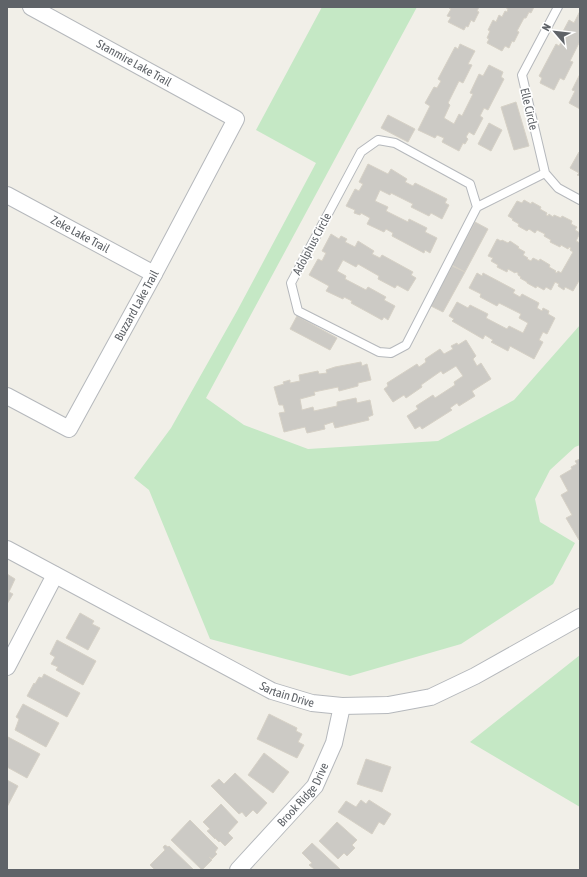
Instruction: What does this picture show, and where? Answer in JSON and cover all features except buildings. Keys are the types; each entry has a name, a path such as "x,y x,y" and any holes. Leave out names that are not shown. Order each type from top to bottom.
{"street":[{"name":"Stanmire Lake Trail","path":"31,7 236,118"},
{"name":"Buzzard Lake Trail","path":"7,396 68,429 154,274 236,118"},
{"name":"Zeke Lake Trail","path":"7,195 154,274"},
{"name":"Sartain Drive","path":"7,549 272,691 312,703 342,706 388,705 431,697 475,676 580,617"},
{"path":"7,667 55,575"},
{"name":"Brook Ridge Drive","path":"238,870 315,786 334,742 342,706"}],"lane":[{"name":"Elle Circle","path":"558,7 522,75 545,173 558,188 580,200"},
{"name":"Adolphus Circle","path":"378,140 394,143 470,184 477,207 406,345 391,353 379,352 298,311 291,284 361,152 378,140"},
{"path":"477,207 545,173"}],"green space":[{"path":"322,7 417,7 206,398 244,425 308,449 438,441 514,400 580,325 580,445 575,447 550,470 535,499 540,522 575,543 553,584 461,644 350,676 210,639 149,490 134,478 171,428 237,311 316,163 256,130"},
{"path":"580,655 580,807 470,742"}]}
